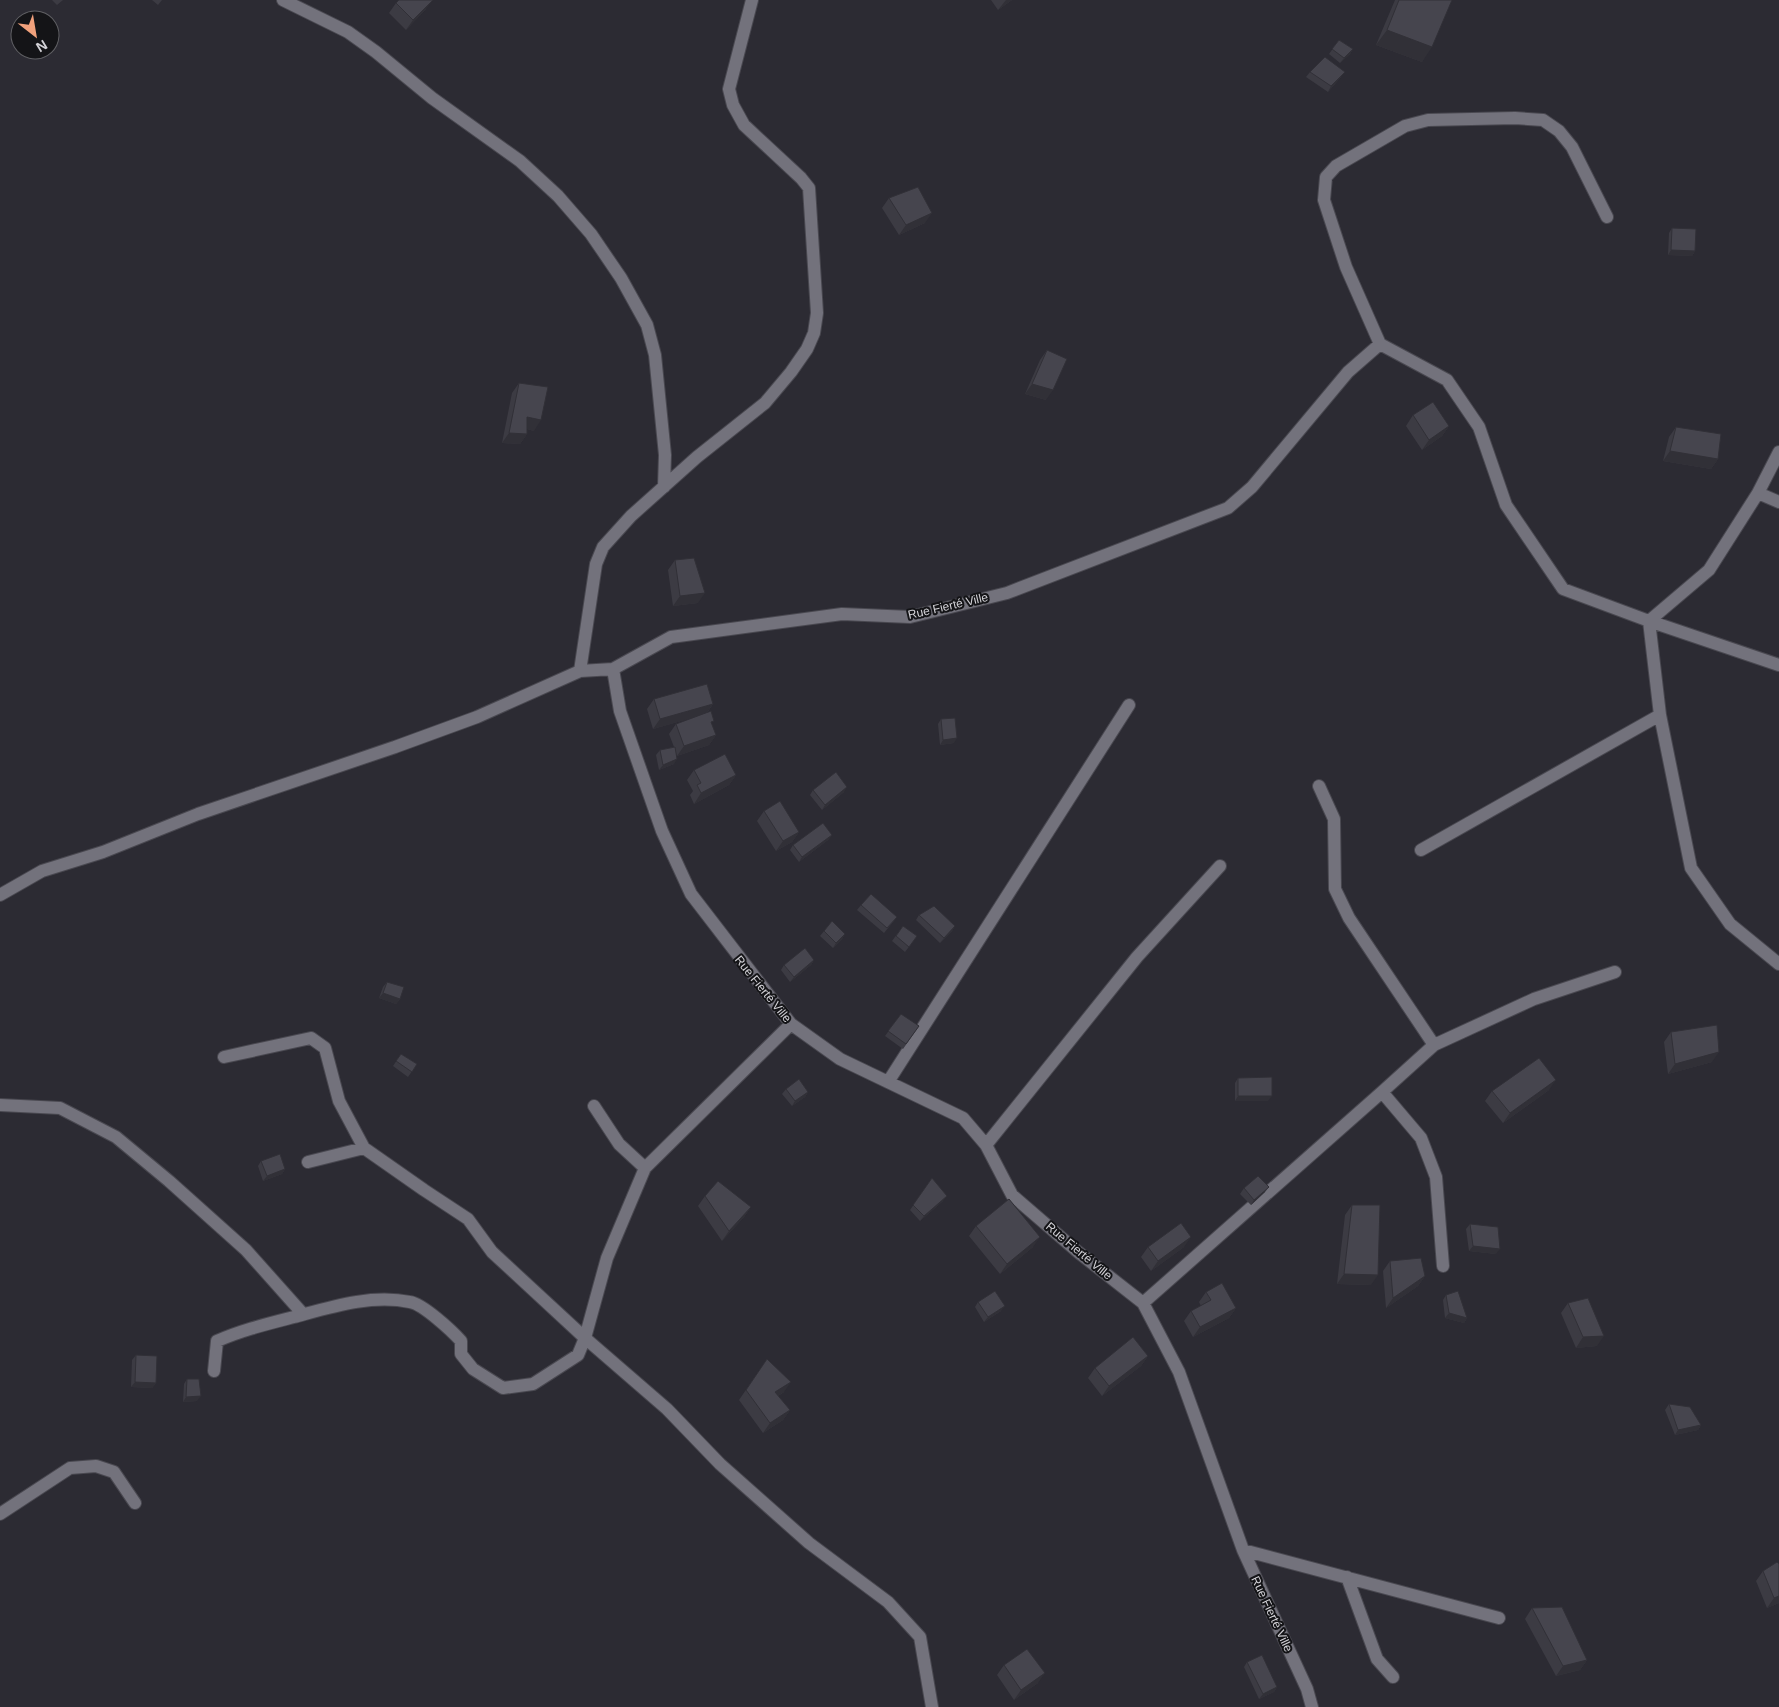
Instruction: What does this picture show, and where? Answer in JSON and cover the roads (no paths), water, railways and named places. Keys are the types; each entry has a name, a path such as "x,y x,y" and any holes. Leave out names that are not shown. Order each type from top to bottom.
{"street":[{"path":"283,0 348,32 376,52 432,98 520,161 558,196 591,234 620,278 647,326 655,355 665,455 664,487"},
{"path":"580,671 596,564 603,547 631,516 697,457 765,403 791,372 807,349 814,333 817,313 808,188 801,178 744,124 733,106 731,97 730,89 752,0"},
{"path":"1607,217 1572,147 1544,120 1515,118 1428,120 1405,126 1336,166 1326,177 1324,190 1324,200 1346,267 1380,344 1447,380 1479,427 1506,505 1563,589 1779,666"},
{"name":"Rue Fierté Ville","path":"1312,1707 1307,1689 1243,1550 1179,1372 1143,1303 1078,1252 1012,1194 986,1145 963,1118 840,1059 791,1024 733,952 691,894 662,831 620,711 613,669 671,637 842,614 910,617 1006,593 1228,508 1252,487 1348,372 1380,344"},
{"path":"1649,621 1709,570 1758,493 1779,452"},
{"path":"1758,493 1779,502"},
{"path":"1649,621 1660,715 1690,868 1730,924 1779,964"},
{"path":"0,895 42,871 103,852 198,814 477,717 580,671 613,669"},
{"path":"888,1082 1129,704"},
{"path":"1421,850 1660,715"},
{"path":"1319,786 1334,819 1335,889 1349,918 1434,1045"},
{"path":"986,1145 1137,957 1220,866"},
{"path":"1143,1303 1434,1045 1534,999 1615,972"},
{"path":"214,1371 217,1341 237,1332 338,1304 381,1300 412,1302 444,1324 461,1341 462,1354 473,1369 503,1388 533,1384 558,1369 578,1355 585,1338 607,1258 645,1168 791,1024"},
{"path":"224,1057 311,1038 324,1048 339,1101 364,1148 468,1219 492,1252 585,1338 667,1410 720,1464 809,1543 888,1602 920,1637 932,1707"},
{"path":"1382,1092 1421,1138 1436,1178 1443,1266"},
{"path":"0,1105 60,1108 116,1137 170,1181 246,1250 303,1314"},
{"path":"594,1106 619,1144 645,1168"},
{"path":"308,1162 364,1148"},
{"path":"0,1514 70,1468 96,1466 114,1472 135,1502"},
{"path":"1243,1550 1499,1618"},
{"path":"1347,1577 1377,1659 1393,1677"}]}
